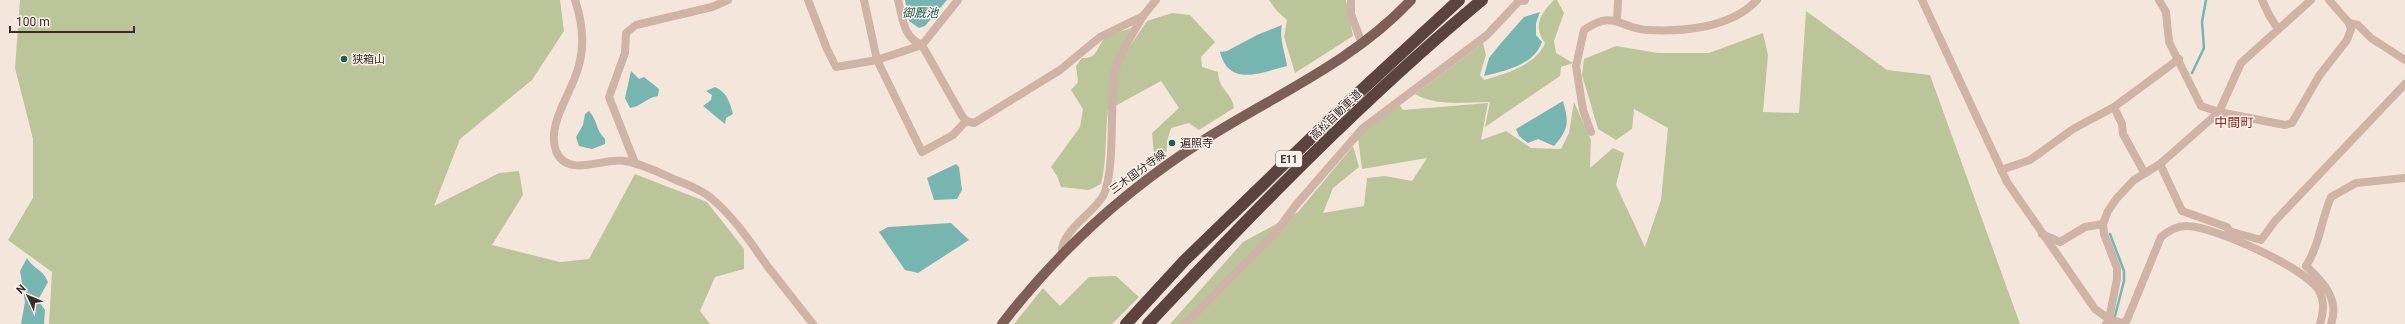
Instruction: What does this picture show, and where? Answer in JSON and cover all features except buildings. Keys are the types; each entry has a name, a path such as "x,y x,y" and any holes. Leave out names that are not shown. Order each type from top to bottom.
{"highway":[{"path":"1341,109 1447,0"},
{"name":"高松自動車道","path":"1126,324 1185,260 1341,109 1459,0"},
{"name":"高松自動車道","path":"1148,324 1193,276 1365,104 1482,0"}],"main road":[{"name":"三木国分寺線","path":"1002,324 1031,286 1062,252 1125,195 1203,141 1328,68 1362,44 1411,0"}],"street":[{"path":"575,0 581,18 583,38 580,59 558,118 555,132 556,150 560,158 569,164 583,166 604,161 623,160 696,188 710,197 737,225 813,324"},
{"path":"634,163 609,97 625,53 626,33 636,25 712,7 728,0"},
{"path":"808,0 827,49 836,67 877,60 922,46 958,0"},
{"path":"864,0 877,60 922,152 954,135 966,121"},
{"path":"898,0 905,30 912,41 922,46 966,121"},
{"path":"1062,252 1062,247 1075,227 1104,195 1108,175 1114,75 1128,41 1143,16 1156,0"},
{"path":"1351,0 1351,14 1362,44"},
{"path":"1185,324 1276,232 1296,205 1363,128 1487,35 1519,0 1524,0"},
{"path":"1617,20 1618,0"},
{"path":"1591,132 1583,110 1576,66 1584,30 1596,21 1617,20 1645,30 1705,27 1725,20 1748,9 1757,0"},
{"path":"1922,0 2001,170 2022,206 2095,309 2114,322 2127,320 2156,245 2161,237 2169,230 2187,225 2261,240 2275,221 2405,84"},
{"path":"2159,0 2166,12 2169,42 2179,59 2201,106 2219,112 2285,125 2292,123 2319,76 2347,40 2350,29 2349,23 2329,0"},
{"path":"2262,0 2278,29"},
{"path":"2114,322 2117,268 2104,234 2103,224 2108,211 2117,198 2144,172 2160,164 2219,112 2224,105 2241,63 2311,0"},
{"path":"966,121 974,122 987,115 1060,70 1100,37 1143,16"},
{"path":"2349,23 2358,25 2372,38 2405,60"},
{"path":"2001,170 2030,160 2073,129 2114,107 2179,59"},
{"path":"2114,107 2122,124 2123,134 2144,172"},
{"path":"2160,164 2182,211 2226,227 2228,234 2305,276 2318,289 2322,298 2324,305 2320,324"},
{"path":"2331,324 2334,314 2332,297 2326,285 2306,266 2316,251 2322,221 2331,197 2356,183 2405,178"},
{"path":"2042,234 2060,242 2085,227 2103,224"}],"green space":[{"path":"20,0 560,0 564,31 532,80 460,139 434,206 499,173 519,171 523,195 492,245 560,262 589,259 635,174 707,202 744,249 744,269 715,277 700,311 710,324 49,324 52,272 8,240 33,198 33,139 15,68"},
{"path":"1269,0 1346,0 1353,36 1295,73 1284,37 1287,20 1277,11"},
{"path":"1554,0 1557,0 1564,13 1554,41 1556,53 1573,63 1561,67 1560,76 1485,127 1490,102 1451,103 1432,101 1415,94 1483,43 1486,55 1480,75 1484,80 1502,75 1528,63 1541,51 1545,43 1539,31 1540,20 1545,10"},
{"path":"1806,11 1887,70 1930,75 2020,324 1170,324 1243,242 1298,212 1353,146 1359,167 1333,188 1323,213 1364,206 1367,178 1385,176 1412,181 1427,158 1362,169 1358,138 1375,121 1399,104 1403,110 1488,103 1481,140 1506,131 1531,148 1561,149 1569,133 1574,102 1591,140 1590,168 1613,148 1624,153 1616,185 1645,247 1661,200 1668,128 1634,109 1632,129 1616,140 1598,129 1582,75 1584,59 1616,46 1658,53 1709,53 1763,33 1768,55 1763,112 1799,113"},
{"path":"1172,13 1190,15 1215,42 1201,57 1202,67 1218,72 1223,88 1231,98 1234,108 1199,130 1189,123 1171,128 1167,141 1167,151 1154,157 1152,133 1179,108 1161,81 1108,110 1104,167 1101,184 1089,190 1061,187 1057,176 1051,167 1080,127 1083,109 1071,90 1078,82 1076,66 1082,58 1091,57 1094,55 1101,42 1107,37 1131,28 1122,45 1130,46 1147,21"},
{"path":"1116,276 1139,297 1112,324 1014,324 1043,288 1060,306 1089,277"}],"water":[{"name":"御厩池","path":"905,0 947,0 925,26 919,28 909,21"},
{"path":"1540,12 1536,23 1536,35 1542,42 1533,56 1518,66 1484,76 1489,58 1501,43 1524,17"},
{"path":"1282,25 1282,41 1287,66 1266,72 1247,75 1238,74 1230,70 1224,63 1220,52 1227,51 1257,35"},
{"path":"631,71 639,79 644,77 659,89 658,96 650,98 638,106 630,108 625,98"},
{"path":"715,87 725,95 733,114 726,118 725,124 703,106 711,100 712,95 706,91"},
{"path":"1563,101 1567,120 1565,130 1554,146 1538,139 1528,143 1519,136 1516,129"},
{"path":"589,111 605,139 605,144 592,149 579,146 576,137 583,125 585,114"},
{"path":"956,164 959,167 962,190 957,199 934,200 927,178"},
{"path":"951,223 969,240 918,273 905,270 879,232 888,227"},
{"path":"27,258 32,265 46,277 48,282 38,300 45,310 44,324 21,324 25,302 20,271"}],"waterway":[{"path":"2192,73 2204,48 2202,22 2206,0"},
{"path":"2110,234 2124,271 2124,281 2114,320"}],"place":[{"name":"狭箱山","path":"344,59"},
{"name":"遍照寺","path":"1172,143"}],"district":[{"name":"中間町","path":"2234,122"}]}
